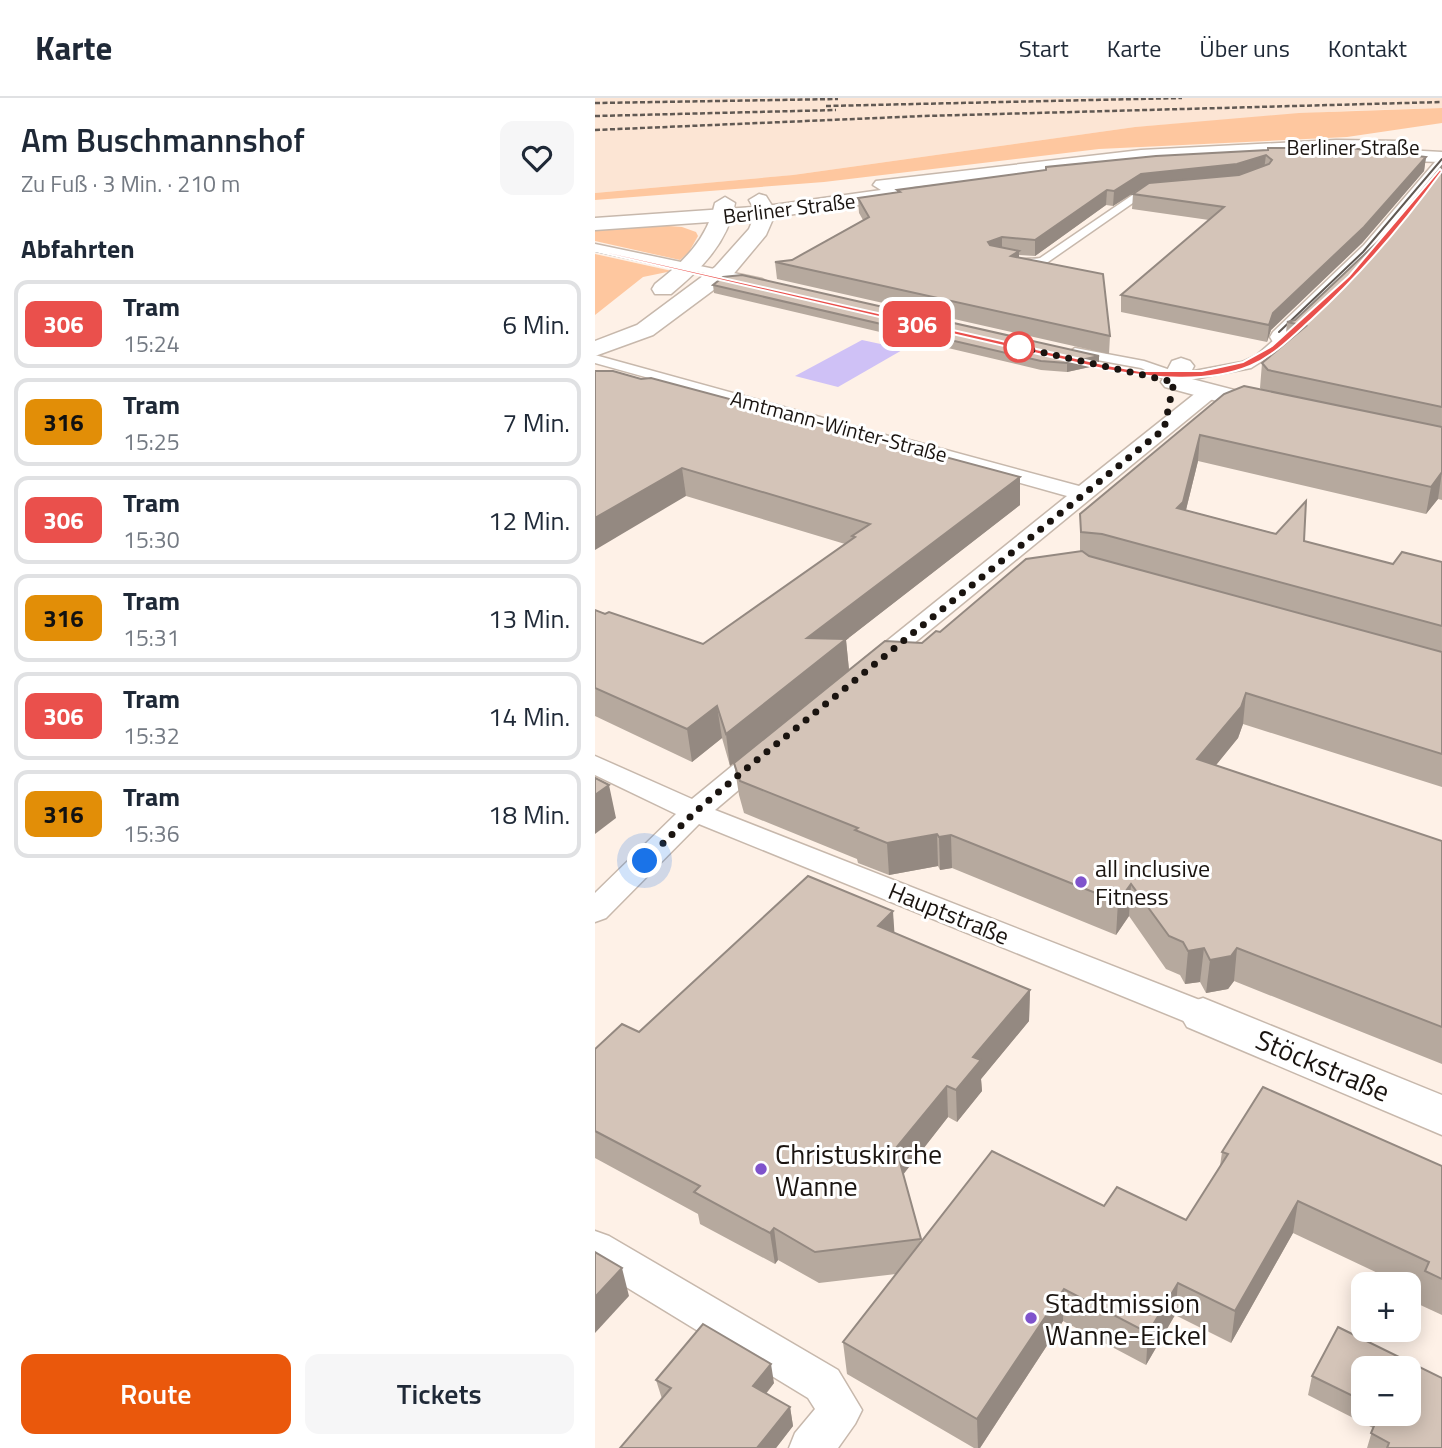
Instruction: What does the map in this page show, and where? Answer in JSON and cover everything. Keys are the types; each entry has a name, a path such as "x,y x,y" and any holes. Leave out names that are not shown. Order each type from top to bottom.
{"main road":[{"name":"Berliner Straße","path":"762,206 1137,155 1273,146 1442,147"},
{"name":"Berliner Straße","path":"595,225 1110,164 1257,158 1442,158"},
{"path":"1282,337 1372,250 1442,166"},
{"path":"595,352 645,330 719,275 759,231 762,206"},
{"name":"Berliner Straße","path":"595,213 725,209"},
{"path":"595,352 618,325 689,268 710,243 725,209"},
{"path":"1177,375 1209,392 1297,413"},
{"name":"Stöckstraße","path":"1203,1014 1442,1116"}],"street":[{"path":"1164,429 1177,375"},
{"path":"853,681 1209,392"},
{"name":"Amtmann-Winter-Straße","path":"891,441 1083,494"},
{"path":"1013,551 1037,558"},
{"path":"595,911 695,812 779,742"},
{"name":"Hauptstraße","path":"595,764 695,812 1203,1014"},
{"path":"595,1248 823,1384 840,1410 811,1448"}],"lane":[{"path":"1005,261 1030,264 1045,260 1137,196 1164,190"},
{"path":"595,247 774,288"},
{"path":"1177,375 1144,365 1064,354 1107,367 1177,375 1219,372 1254,362 1275,348 1282,337"},
{"name":"Amtmann-Winter-Straße","path":"595,352 891,441"}],"shaded area":[{"path":"595,98 1442,98 1442,108 1341,111 1135,127 793,175 595,193"},
{"path":"1442,108 1442,123 1347,137 1099,149 824,182 595,200 595,193 793,175 1135,127 1299,113"},
{"path":"656,225 682,227 696,232 698,236 689,252 680,260 595,241 595,229"},
{"path":"595,254 672,271 643,277 595,315"},
{"path":"862,340 904,349 838,387 795,376"}],"building":[{"path":"1268,148 1350,148 1426,157 1364,227 1273,313 1269,325 1121,295 1224,207 1133,194 1149,183 1239,175 1269,164 1272,160 1266,155 1237,164 1141,174 1114,191 1107,190 1035,240 1002,237 988,242 990,245 1019,251 1011,256 1103,274 1110,336 775,262 792,260 869,217 858,198 900,192 897,190 1046,170 1046,167"},
{"path":"1442,166 1442,407 1268,370 1262,363 1306,326 1287,322 1295,320 1385,235"},
{"path":"742,275 1099,356 1067,363 1041,361 713,285 723,277"},
{"path":"595,371 613,371 641,379 651,378 1020,477 807,638 846,639 726,734 717,706 687,729 595,688 595,610 605,614 609,612 703,644 870,524 682,468 595,518"},
{"path":"1244,386 1442,427 1442,472 1431,487 1200,435 1183,502 1177,508 1276,534 1306,501 1304,541 1393,564 1402,552 1442,562 1442,626 1102,534 1081,532 1080,514 1224,394"},
{"path":"1082,551 1089,556 1442,652 1442,754 1246,693 1241,707 1197,759 1442,841 1442,1027 1237,948 1231,956 1210,960 1204,948 1188,951 1183,942 1169,936 1131,884 1118,902 951,835 939,837 937,834 887,843 855,830 858,828 740,781 734,763 885,641 922,643 936,631 940,632 1026,559"},
{"path":"595,778 609,785 595,795"},
{"path":"808,876 893,911 878,926 1030,990 973,1057 981,1060 956,1090 947,1086 896,1148 921,1239 815,1252 774,1228 770,1233 694,1192 700,1186 595,1131 595,1049 622,1024 639,1032"},
{"path":"1263,1087 1442,1166 1442,1279 1425,1271 1429,1262 1298,1201 1235,1311 1178,1283 1148,1333 1064,1289 977,1419 843,1342 992,1151 1104,1206 1117,1187 1186,1220 1228,1154 1222,1152"},
{"path":"595,1252 622,1268 595,1297"},
{"path":"703,1324 771,1364 753,1386 790,1407 757,1448 620,1448 671,1388 656,1380"},
{"path":"1338,1327 1351,1333 1351,1342 1369,1342 1397,1356 1351,1356 1351,1395 1312,1376"},
{"path":"1421,1368 1442,1378 1442,1448 1387,1448 1389,1443 1371,1433 1374,1426 1421,1426"}],"tram line":[{"path":"1279,332 1363,252 1442,159"},
{"name":"306","path":"595,251 1107,367 1177,376 1202,374 1254,362 1275,348 1352,278 1442,171"},
{"path":"595,251 738,283"},
{"path":"1080,361 1174,376 1221,372 1244,366 1266,355 1299,327"}],"railway":[{"path":"826,106 1182,98"},
{"path":"595,103 838,99"},
{"path":"595,130 924,116 1442,102"},
{"path":"595,116 836,110"}],"place":[{"name":"all inclusive Fitness","path":"1081,882"},
{"name":"Christuskirche Wanne","path":"761,1169"},
{"name":"Stadtmission Wanne-Eickel","path":"1031,1318"}],"route":[{"path":"645,861 695,812 747,768 1164,429 1174,382 1019,347"}]}
